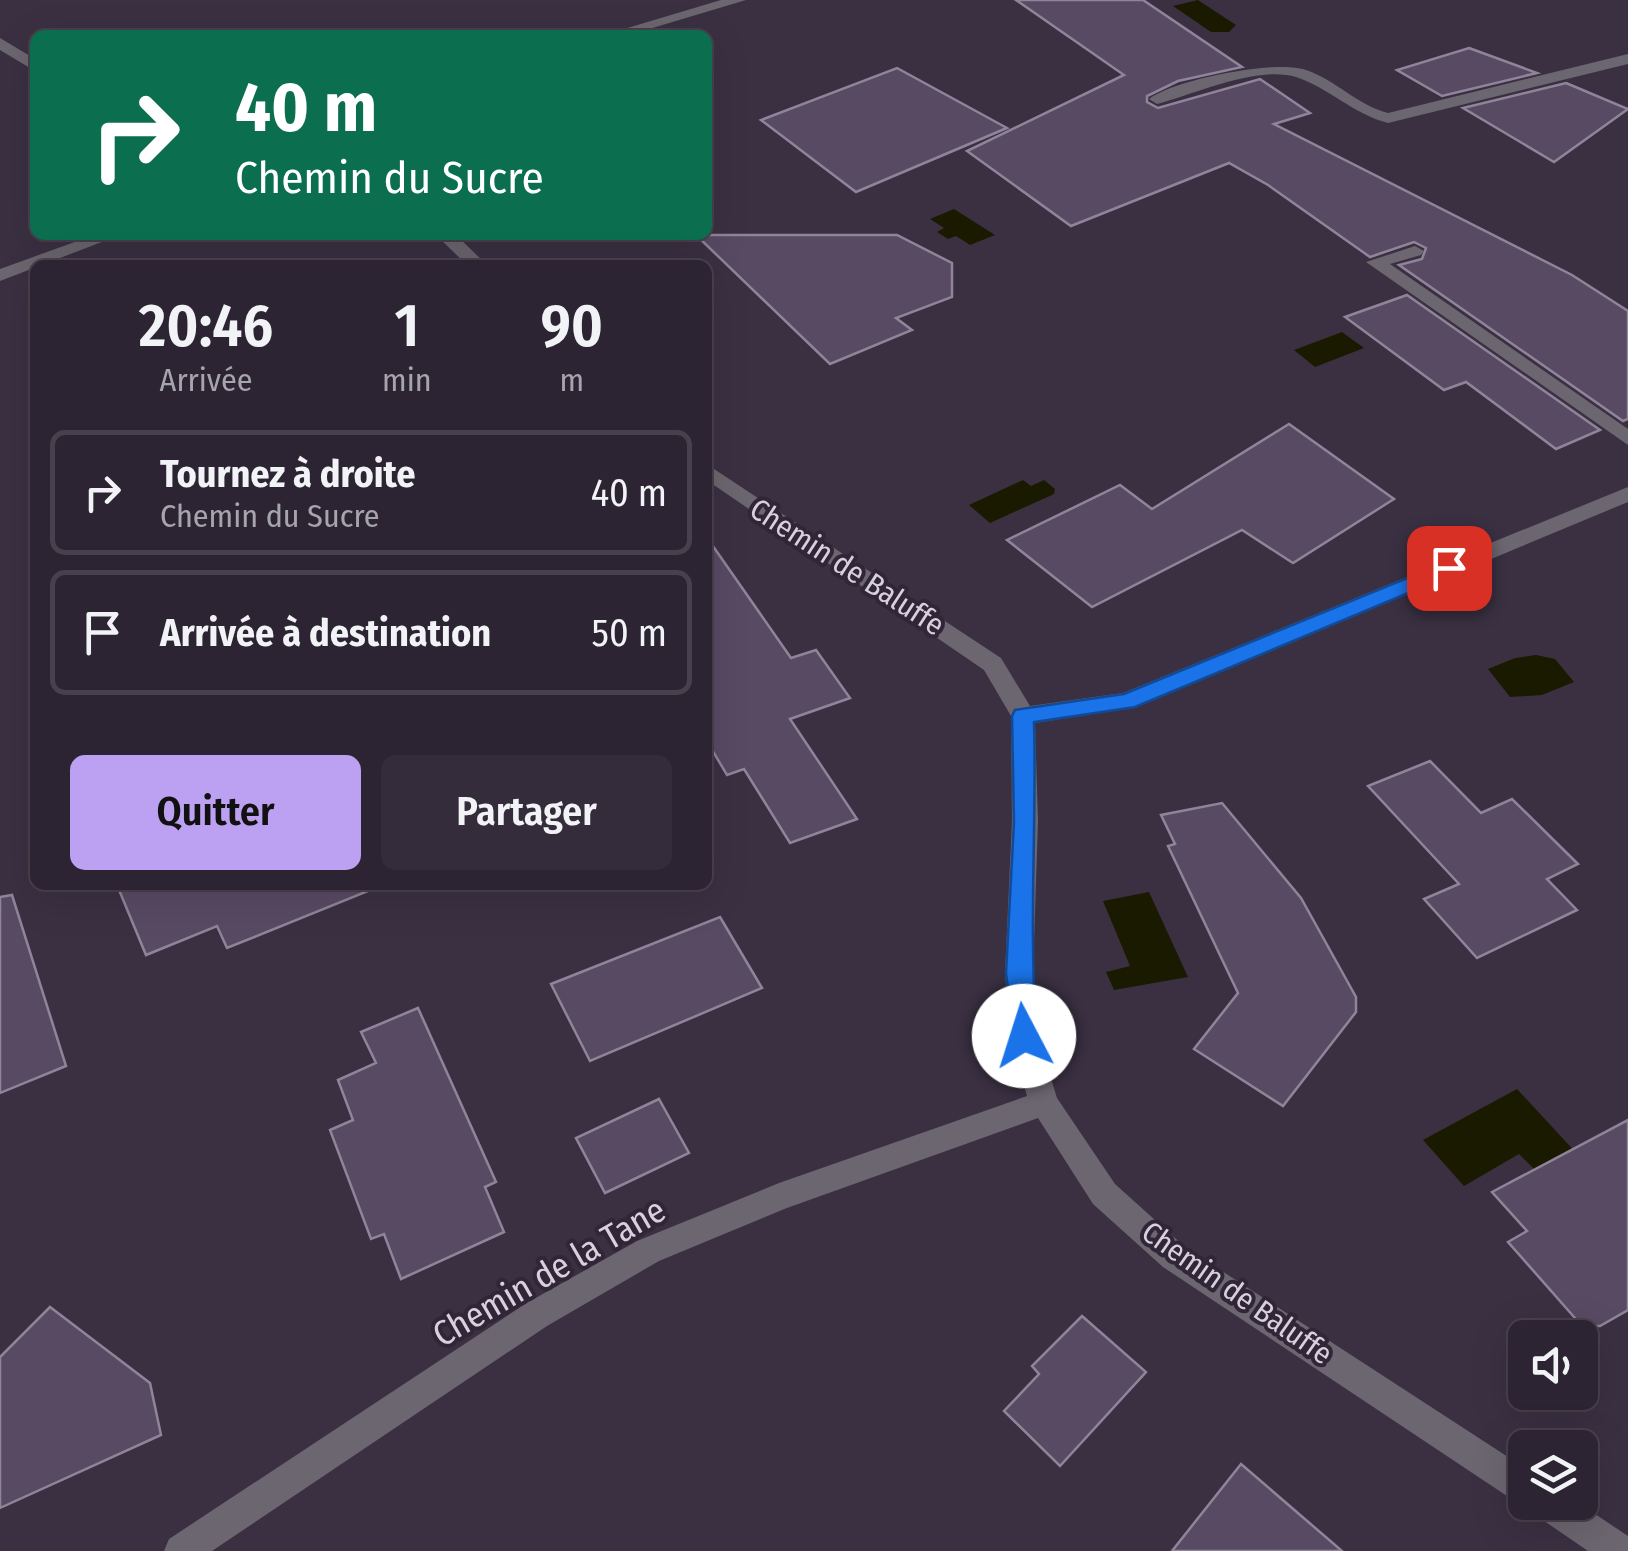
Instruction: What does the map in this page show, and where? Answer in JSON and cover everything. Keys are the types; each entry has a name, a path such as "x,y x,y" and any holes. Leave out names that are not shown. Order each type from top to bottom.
{"street":[{"path":"630,30 738,0"},
{"path":"0,43 30,63"},
{"path":"1156,99 1276,68 1298,72 1322,84 1364,114 1388,118 1628,60"},
{"path":"42,260 97,240"},
{"path":"450,240 472,260"},
{"path":"1415,251 1375,262 1628,439"},
{"path":"0,275 30,264"},
{"name":"Chemin de Baluffe","path":"712,475 993,664 1023,716 1025,822 1019,973 1024,1036 1044,1103 1104,1194 1174,1256 1508,1477"},
{"path":"1023,716 1127,702 1628,494"},
{"name":"Chemin de la Tane","path":"181,1551 536,1315 648,1251 779,1198 1044,1103"},
{"path":"1573,1520 1620,1551"}],"shaded area":[{"path":"1198,0 1236,25 1229,32 1211,32 1173,6"},
{"path":"954,209 995,235 970,245 956,236 948,239 937,232 944,228 930,219"},
{"path":"1342,332 1364,348 1315,367 1294,350"},
{"path":"1023,480 1031,486 1044,480 1055,489 1054,494 990,523 969,505"},
{"path":"1536,655 1555,659 1574,682 1542,695 1510,697 1488,669 1515,658"},
{"path":"1149,892 1188,977 1114,990 1106,972 1130,966 1103,901"},
{"path":"1517,1089 1579,1156 1542,1177 1519,1154 1464,1186 1423,1140"}],"building":[{"path":"1016,0 1143,0 1242,67 1178,81 1147,96 1147,102 1158,108 1260,79 1310,113 1274,124 1572,275 1628,311 1628,419 1623,421 1399,265 1422,259 1426,248 1414,242 1370,257 1268,185 1229,163 1071,226 967,151 1124,75"},
{"path":"1469,48 1537,73 1442,96 1397,70"},
{"path":"897,68 1007,128 856,192 761,120"},
{"path":"1566,83 1628,109 1554,162 1463,108"},
{"path":"712,235 897,235 952,263 952,297 896,318 912,330 830,364 701,240 712,240"},
{"path":"1407,295 1600,430 1556,449 1466,382 1444,390 1345,317"},
{"path":"1289,424 1394,499 1293,563 1242,530 1092,607 1007,540 1120,485 1152,509"},
{"path":"712,545 791,658 816,650 850,698 790,719 857,819 790,843 744,769 727,775 712,750"},
{"path":"1430,761 1481,813 1512,799 1578,864 1547,879 1577,910 1477,958 1424,899 1459,884 1368,786"},
{"path":"1222,803 1301,898 1356,997 1356,1012 1283,1106 1194,1049 1238,993 1168,846 1175,844 1161,815"},
{"path":"119,890 371,890 227,948 217,926 146,955"},
{"path":"12,895 66,1066 0,1093 0,897"},
{"path":"720,917 762,988 590,1061 551,984"},
{"path":"418,1008 496,1182 485,1187 504,1232 401,1279 384,1234 371,1239 330,1130 353,1120 338,1080 376,1063 361,1032"},
{"path":"659,1099 689,1153 605,1193 576,1138"},
{"path":"1628,1120 1628,1310 1600,1326 1598,1320 1577,1320 1508,1242 1527,1231 1492,1192"},
{"path":"50,1307 150,1383 161,1435 0,1508 0,1357"},
{"path":"1082,1316 1146,1372 1060,1466 1004,1411 1039,1374 1032,1366"},
{"path":"1241,1464 1342,1551 1172,1551"}],"route":[{"path":"1024,1036 1019,973 1025,822 1023,716 1127,702 1449,568"}]}
